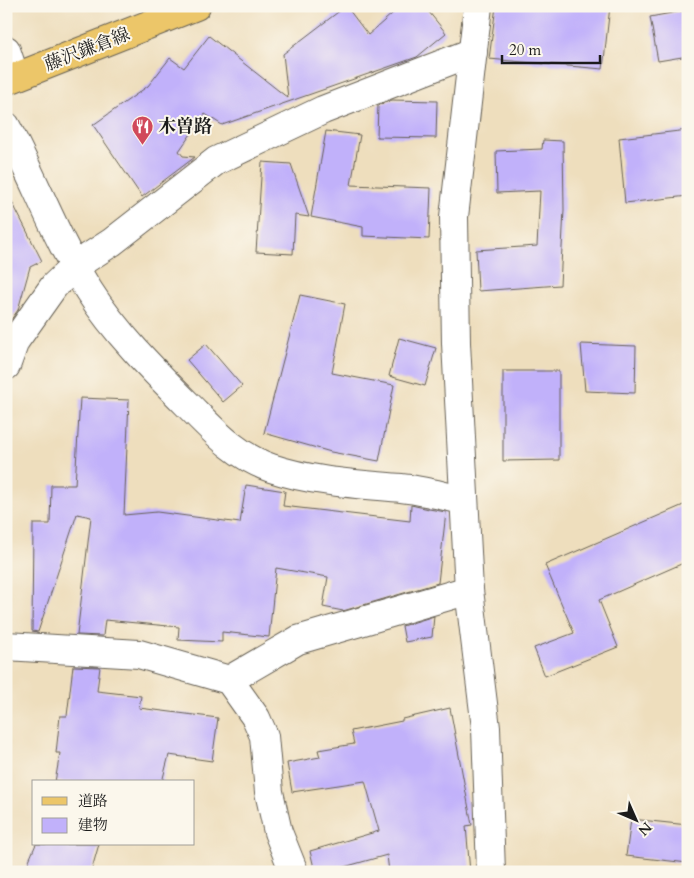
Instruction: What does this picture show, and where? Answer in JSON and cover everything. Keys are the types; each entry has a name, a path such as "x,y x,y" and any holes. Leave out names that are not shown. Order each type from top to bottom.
{"main road":[{"name":"藤沢鎌倉線","path":"10,79 196,6"}],"street":[{"path":"478,6 454,217 456,343 469,590 486,728 491,872"},
{"path":"6,50 10,79"},
{"path":"6,366 15,341 54,286 75,266 112,242 216,160 323,110 473,52"},
{"path":"6,126 89,292 108,317 168,384 228,444 248,458 272,468 318,479 351,485 403,488 464,500"},
{"path":"229,680 298,640 469,590"},
{"path":"6,646 139,654 184,665 229,680 256,718 264,736 269,792 278,832 294,872"}],"building":[{"path":"346,6 368,35 401,6 424,6 446,33 417,57 222,125 205,114 179,151 183,156 195,157 142,197 93,125 148,86 170,58 184,68 209,36 288,98 283,54"},
{"path":"496,6 610,6 603,69 489,59"},
{"path":"688,10 688,56 658,61 650,17"},
{"path":"392,100 437,101 436,138 377,137 378,105"},
{"path":"688,130 688,196 625,203 619,138"},
{"path":"326,131 360,135 351,185 431,188 429,239 363,236 363,227 311,217"},
{"path":"543,140 563,141 564,210 560,285 478,291 476,250 537,246 540,191 497,193 496,151 542,149"},
{"path":"262,162 291,164 309,217 295,215 293,254 256,252"},
{"path":"6,190 42,261 30,267 18,310 8,324 6,323"},
{"path":"300,295 345,304 332,373 394,385 379,461 331,452 264,433"},
{"path":"399,338 436,348 425,386 389,376"},
{"path":"206,344 242,386 223,402 187,360"},
{"path":"581,344 636,346 635,393 585,391"},
{"path":"503,371 559,371 559,460 503,461"},
{"path":"80,398 129,400 124,515 157,512 240,523 246,485 285,491 283,506 410,521 411,505 446,512 438,583 343,611 323,607 328,577 276,568 269,637 222,632 222,642 178,640 179,627 105,620 103,636 77,635 91,517 77,514 38,632 32,631 33,524 50,524 51,485 75,485"},
{"path":"688,503 688,561 599,600 618,647 545,676 534,648 574,633 545,565"},
{"path":"434,616 432,637 405,642 402,626"},
{"path":"73,666 100,667 97,691 141,696 139,708 218,718 212,761 169,755 163,780 55,780 60,753 56,753 60,716 67,716"},
{"path":"450,708 472,825 466,826 470,872 389,872 387,855 326,872 315,872 310,851 379,831 365,781 292,792 287,763 320,757 318,750 354,744 351,731 402,721 402,719"},
{"path":"631,819 688,825 688,863 626,856"},
{"path":"35,846 98,846 91,872 24,872"}],"place":[{"name":"木曽路","path":"142,145"}]}
